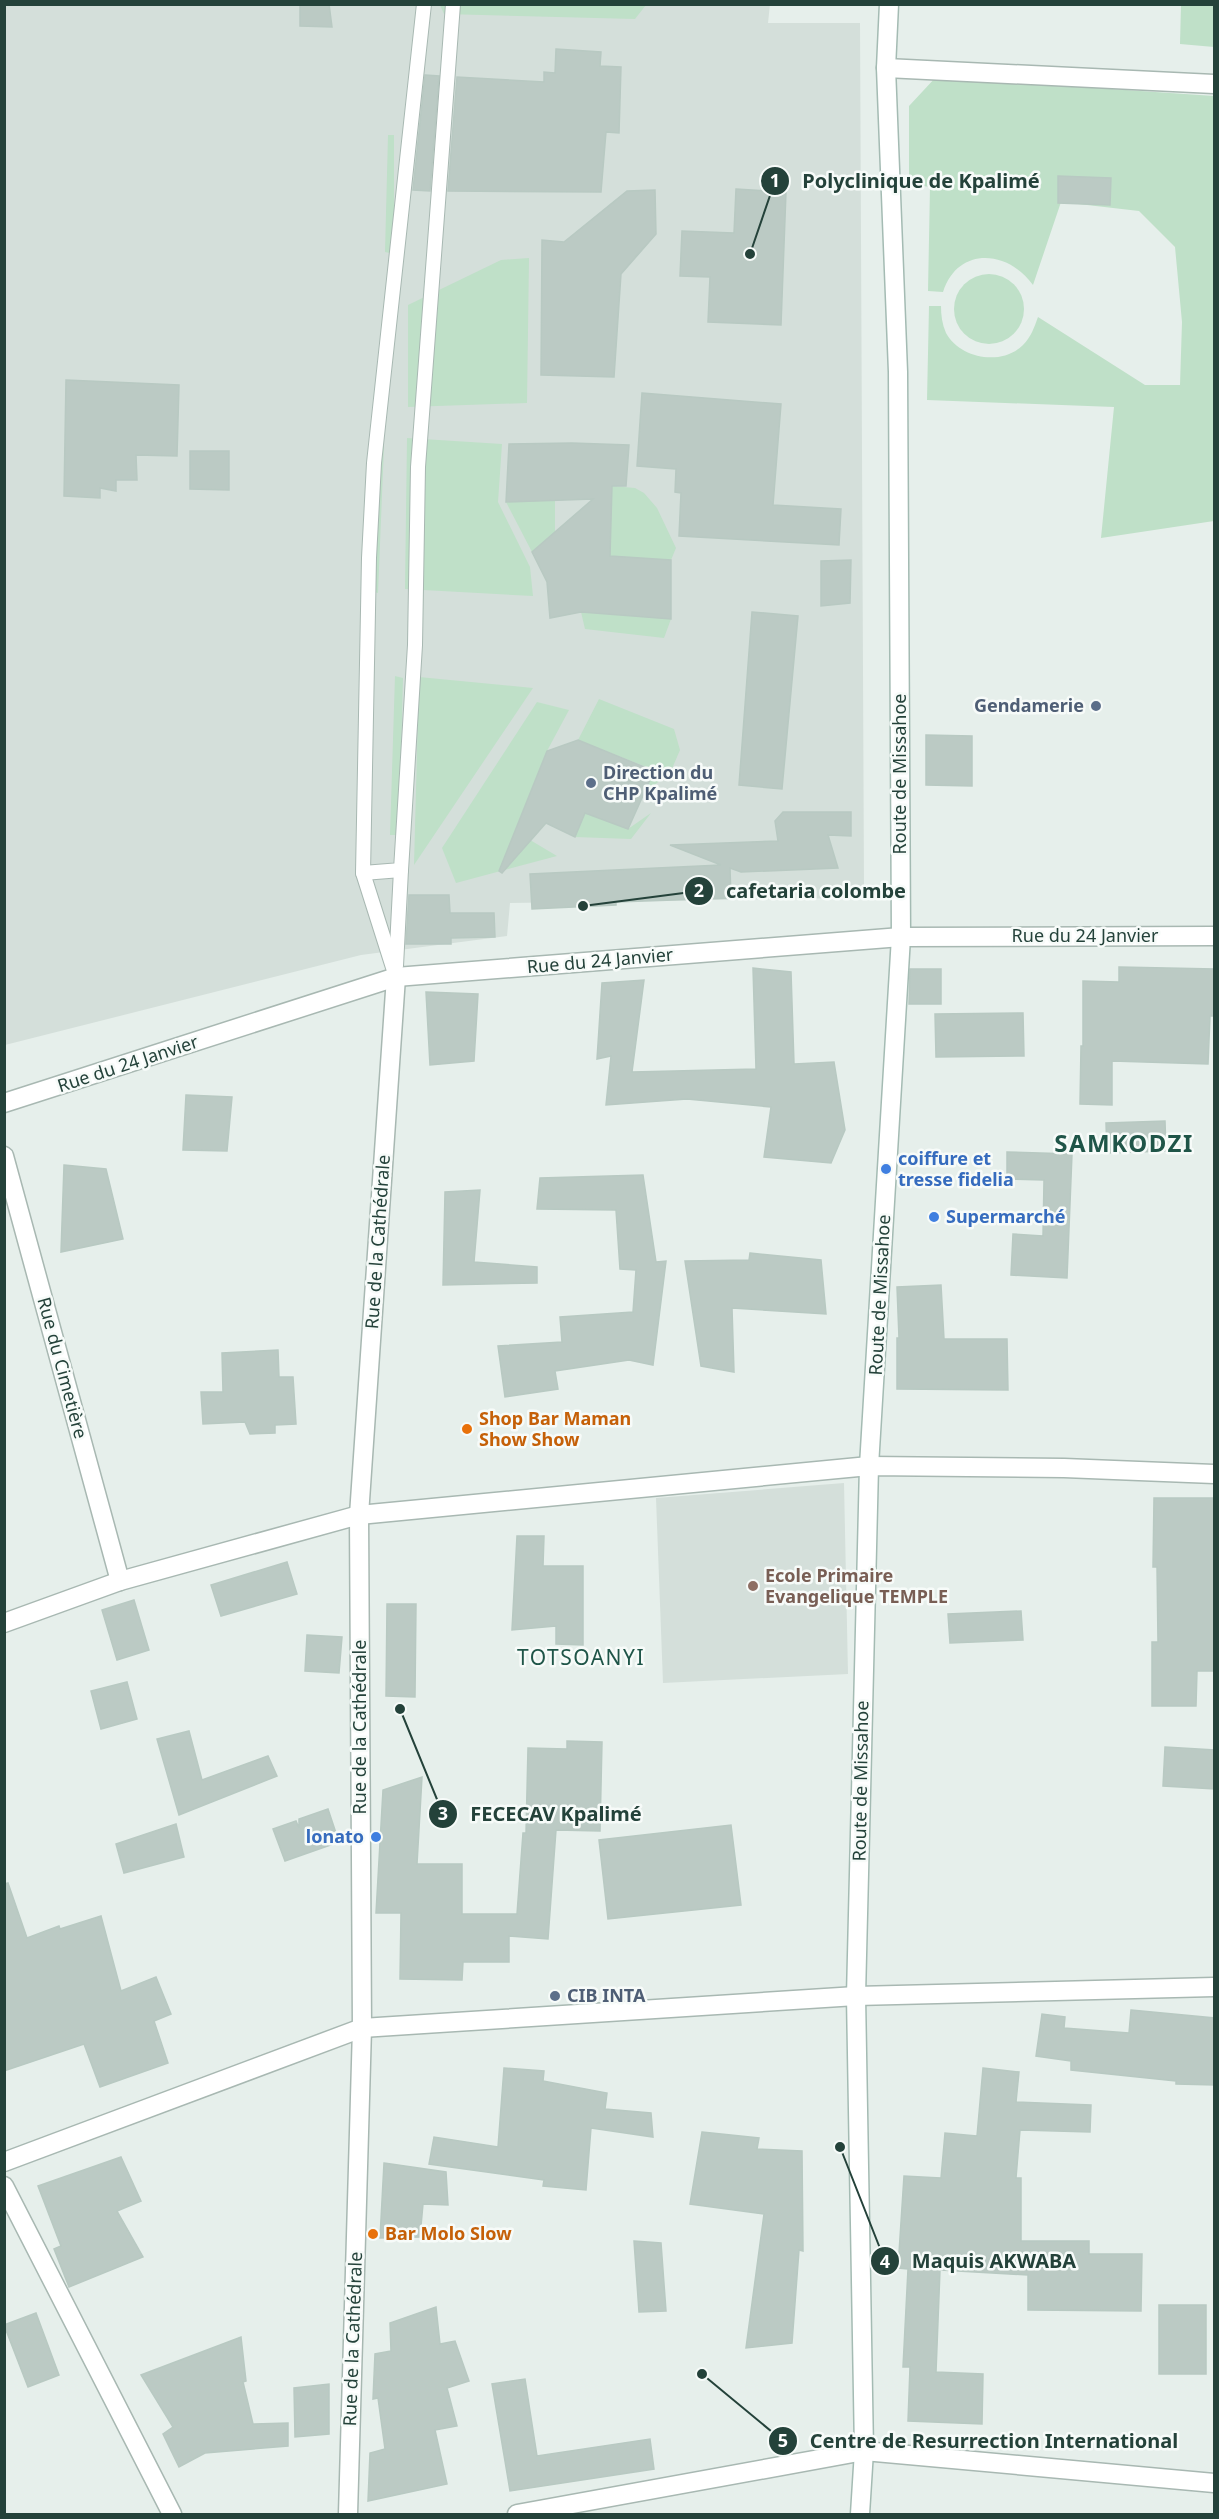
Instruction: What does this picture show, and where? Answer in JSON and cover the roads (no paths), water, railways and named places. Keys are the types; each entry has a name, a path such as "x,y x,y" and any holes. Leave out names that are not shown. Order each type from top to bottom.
{"street":[{"name":"Route de Missahoe","path":"860,2514 864,2451 856,1996 869,1466 901,937 898,372 886,68 890,4"},
{"path":"886,68 1215,84"},
{"name":"Rue du 24 Janvier","path":"4,1103 396,977 901,937 1215,936"},
{"name":"Rue de la Cathédrale","path":"348,2514 362,2028 359,1515 396,977"},
{"name":"Rue du Cimetière","path":"4,1156 120,1581"},
{"path":"4,1623 120,1581 359,1515 869,1466 1064,1468 1215,1474"},
{"path":"4,2162 362,2028 856,1996 1215,1987"},
{"path":"4,2186 172,2514"},
{"path":"517,2514 864,2451 1215,2483"}],"lane":[{"path":"396,977 363,873 369,558 374,463 424,4"},
{"path":"396,977 415,645 418,467 453,4"},
{"path":"363,873 401,870"}],"place":[{"name":"Polyclinique de Kpalimé","path":"750,254"},
{"name":"Gendamerie","path":"1096,706"},
{"name":"Direction du CHP Kpalimé","path":"591,783"},
{"name":"cafetaria colombe","path":"583,906"},
{"name":"coiffure et tresse fidelia","path":"886,1169"},
{"name":"Supermarché","path":"934,1217"},
{"name":"Shop Bar Maman Show Show","path":"467,1429"},
{"name":"Ecole Primaire Evangelique TEMPLE","path":"753,1586"},
{"name":"FECECAV Kpalimé","path":"400,1709"},
{"name":"lonato","path":"376,1837"},
{"name":"CIB INTA","path":"555,1996"},
{"name":"Maquis AKWABA","path":"840,2147"},
{"name":"Bar Molo Slow","path":"373,2234"},
{"name":"Centre de Resurrection International","path":"702,2374"}],"district":[{"name":"SAMKODZI","path":"1124,1144"},
{"name":"TOTSOANYI","path":"581,1658"}]}
